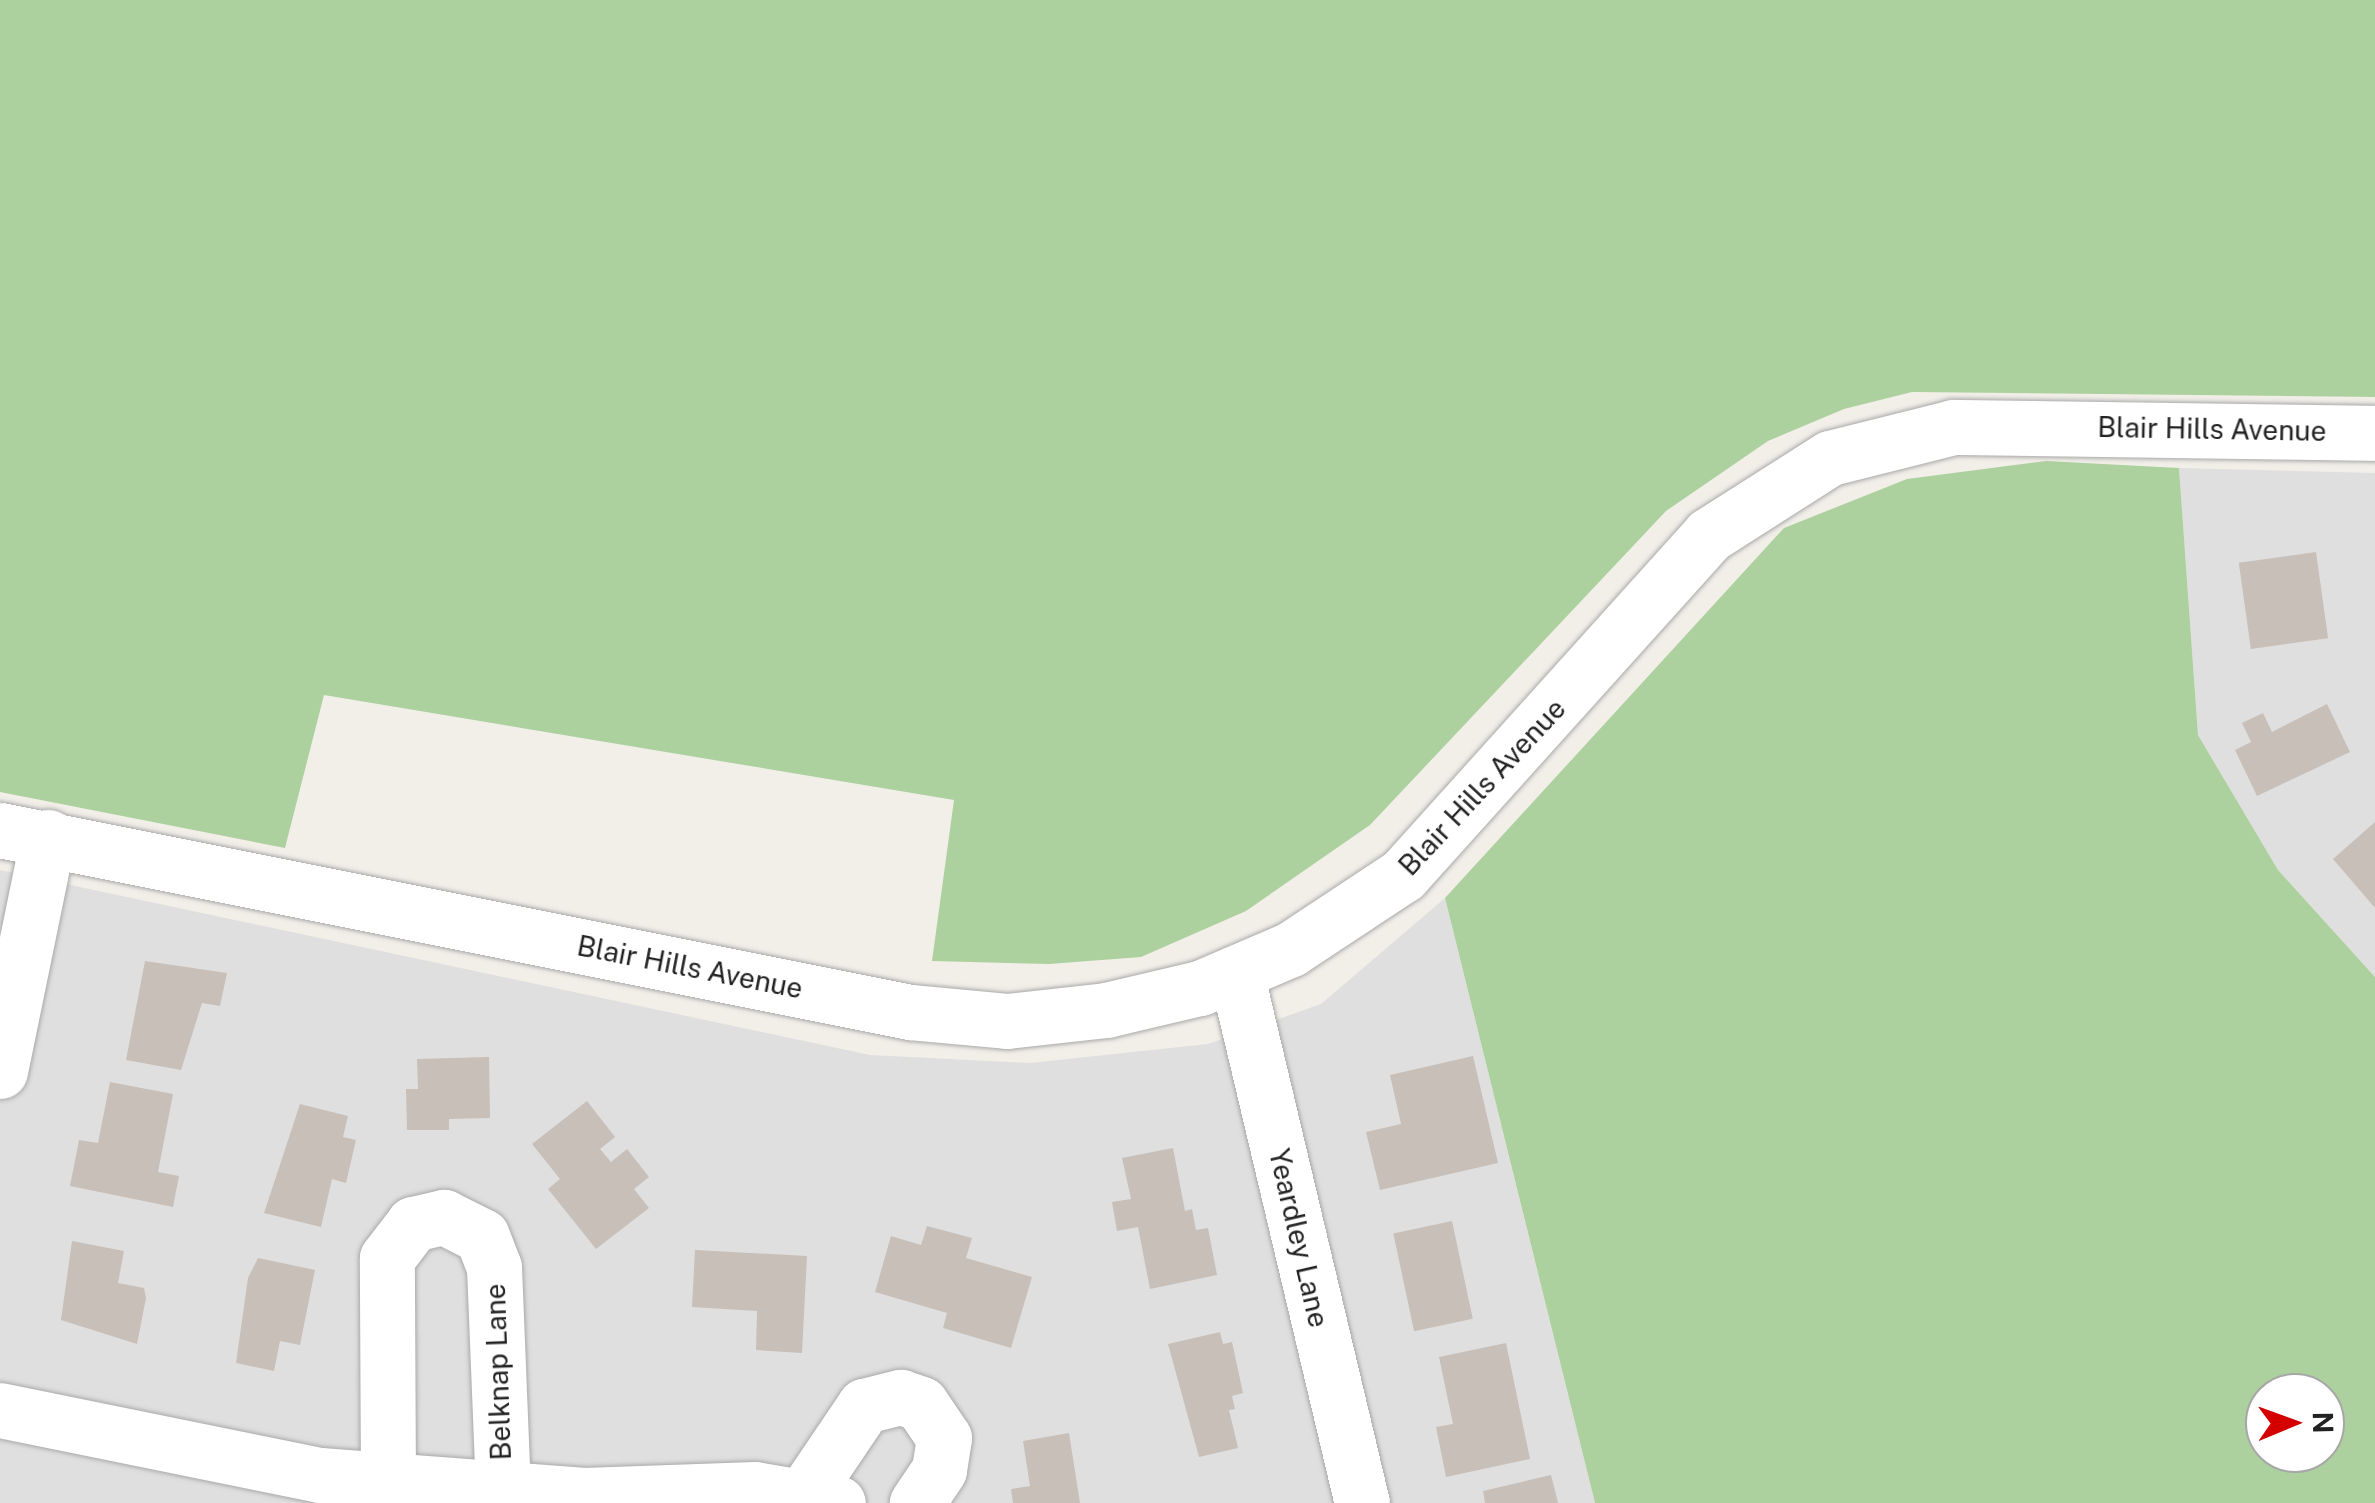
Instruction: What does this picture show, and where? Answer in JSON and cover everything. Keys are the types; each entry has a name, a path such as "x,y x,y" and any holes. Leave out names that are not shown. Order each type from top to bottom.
{"street":[{"name":"Blair Hills Avenue","path":"24,834 941,1016 1007,1020 1106,1010 1200,988 1236,972 1306,940 1403,875 1709,535 1830,458 1953,426 2375,433"},
{"path":"0,1071 24,834"},
{"name":"Yeardley Lane","path":"1236,972 1362,1503"},
{"name":"Belknap Lane","path":"388,1481 387,1258 412,1224 444,1217 482,1236 494,1266 503,1492"},
{"name":"Belknap Lane","path":"0,1410 320,1475 503,1492 822,1498 864,1406 901,1397 921,1404 944,1438 939,1470 918,1503"}],"shaded area":[{"path":"2179,468 2375,473 2375,977 2278,870 2198,735"},
{"path":"0,870 870,1055 1030,1063 1208,1044 1321,1004 1445,898 1595,1503 0,1503"}],"green space":[{"path":"0,0 2375,0 2375,397 1912,392 1844,409 1768,441 1666,511 1370,825 1246,911 1141,957 1049,964 932,961 954,800 324,695 285,848 0,792"},
{"path":"2046,461 2179,468 2198,735 2278,870 2375,977 2375,1503 1595,1503 1445,898 1784,528 1907,479"}],"building":[{"path":"2316,552 2328,638 2251,649 2239,563"},
{"path":"2327,704 2350,752 2257,796 2235,750 2251,742 2242,723 2263,713 2272,732"},
{"path":"2375,822 2375,908 2333,859"},
{"path":"145,961 227,973 220,1006 202,1003 181,1070 126,1060"},
{"path":"1473,1056 1498,1163 1380,1190 1366,1132 1401,1124 1390,1075"},
{"path":"489,1057 490,1118 449,1119 449,1130 407,1130 406,1089 418,1089 417,1059"},
{"path":"110,1082 173,1094 158,1172 179,1176 173,1207 70,1186 79,1140 98,1143"},
{"path":"587,1101 615,1137 600,1149 611,1162 627,1149 649,1177 634,1189 649,1208 596,1249 548,1189 560,1179 532,1144"},
{"path":"300,1104 348,1116 343,1137 356,1140 346,1183 332,1179 321,1227 264,1213"},
{"path":"1173,1148 1185,1211 1192,1209 1196,1230 1208,1228 1217,1275 1150,1289 1138,1227 1117,1231 1112,1202 1131,1199 1122,1158"},
{"path":"1452,1221 1473,1319 1414,1331 1393,1233"},
{"path":"927,1226 972,1238 966,1258 1032,1277 1011,1348 943,1328 947,1313 875,1292 891,1236 921,1245"},
{"path":"72,1241 124,1251 118,1283 144,1288 146,1298 137,1344 61,1320"},
{"path":"695,1250 807,1256 802,1353 756,1350 757,1311 692,1307"},
{"path":"258,1258 315,1270 300,1345 280,1341 274,1371 236,1363 248,1278"},
{"path":"1220,1332 1223,1344 1232,1342 1243,1393 1232,1396 1235,1409 1229,1410 1238,1448 1199,1457 1168,1344"},
{"path":"1506,1343 1530,1459 1446,1477 1436,1427 1453,1424 1439,1357"},
{"path":"1069,1433 1080,1503 1013,1503 1011,1489 1030,1486 1023,1441"},
{"path":"1551,1475 1558,1503 1485,1503 1483,1491"}]}
